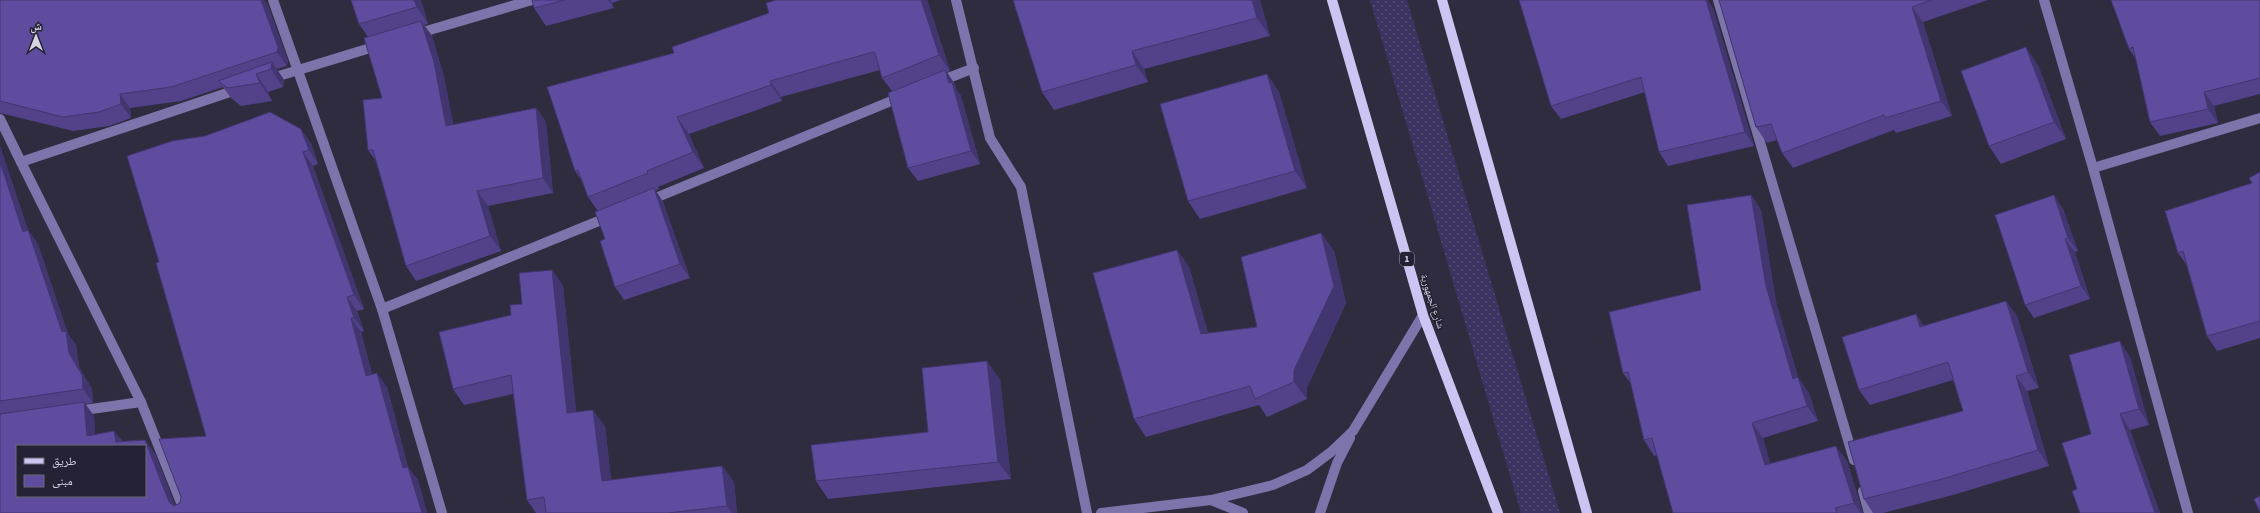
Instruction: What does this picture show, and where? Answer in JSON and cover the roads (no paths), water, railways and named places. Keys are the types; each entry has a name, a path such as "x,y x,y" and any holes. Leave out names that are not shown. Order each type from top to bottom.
{"main road":[{"name":"شارع الجمهورية","path":"1332,0 1423,315 1498,513"},
{"path":"1442,0 1587,513"}],"street":[{"path":"273,0 382,309 442,513"},
{"path":"403,38 532,0"},
{"path":"956,0 974,68 990,138 1021,187 1087,513"},
{"path":"1718,0 1856,467"},
{"path":"2044,0 2093,168 2188,513"},
{"path":"21,162 297,69 388,42"},
{"path":"929,86 974,68"},
{"path":"641,204 914,92"},
{"path":"2093,168 2260,118"},
{"path":"0,119 141,402 185,513"},
{"path":"382,309 618,213"},
{"path":"1320,513 1337,463 1353,431 1423,315"},
{"path":"70,412 141,402"},
{"path":"1101,513 1211,500 1273,485 1307,470 1331,452 1353,431"},
{"path":"1860,482 1869,513"},
{"path":"1211,500 1243,513"}]}
